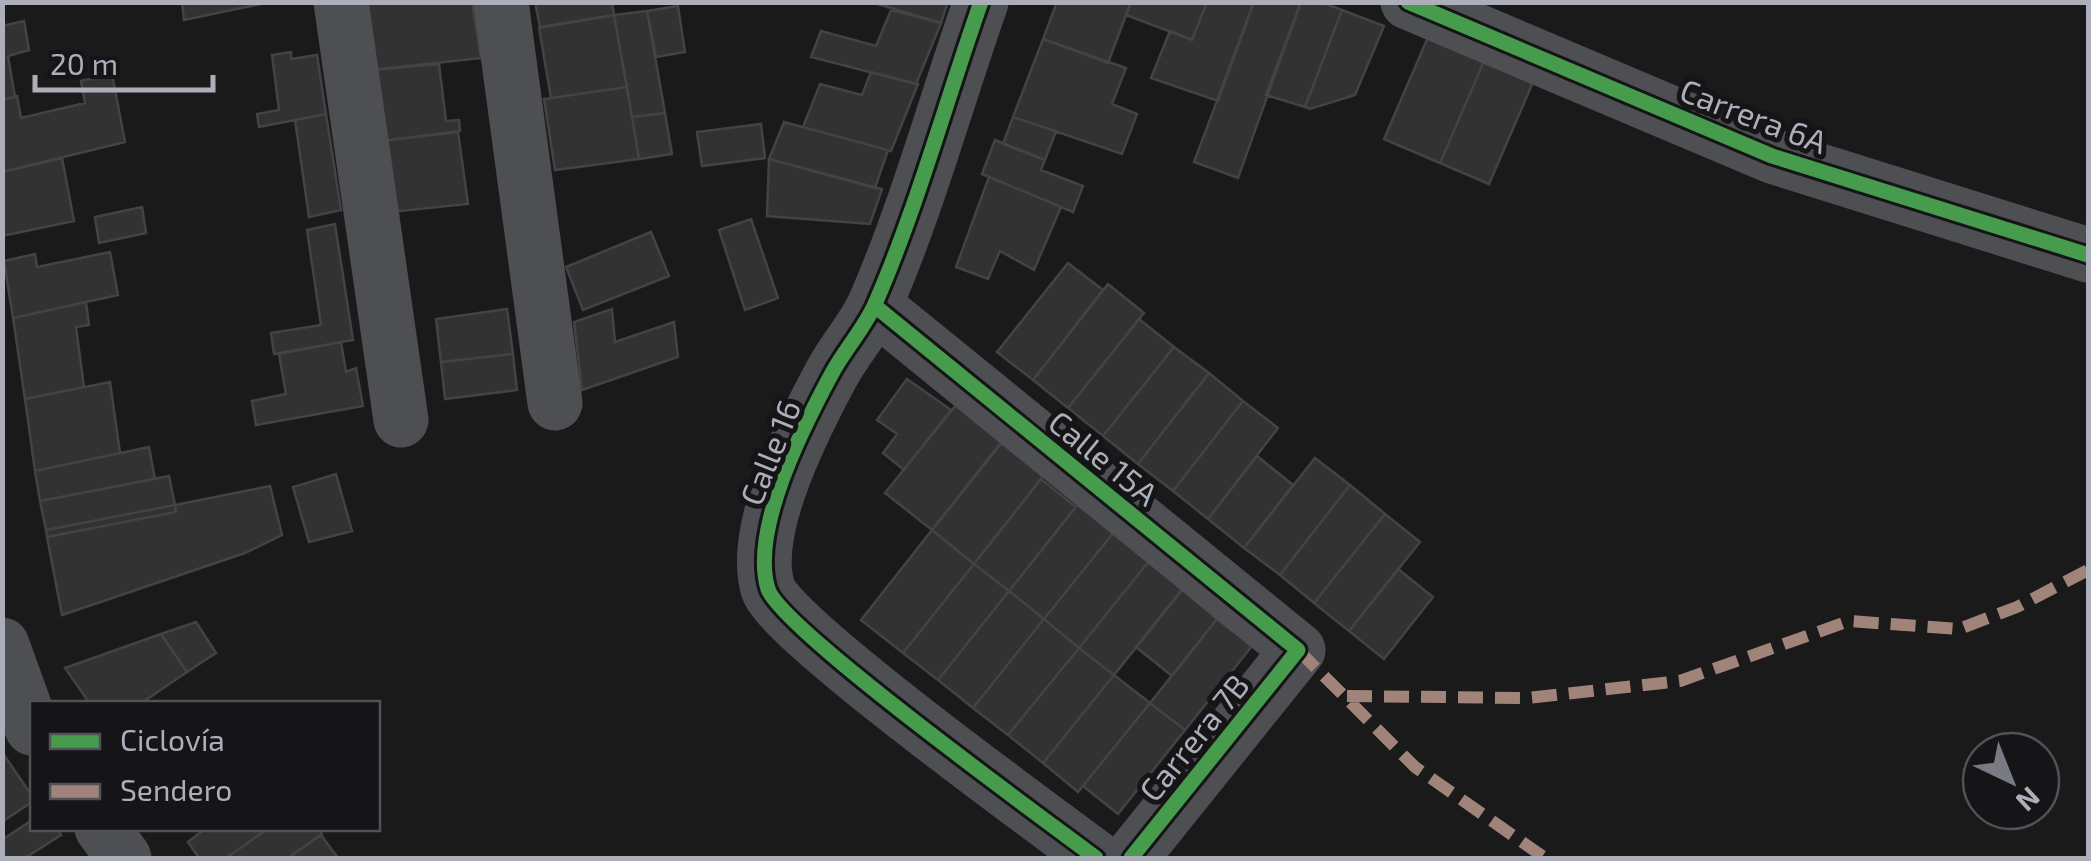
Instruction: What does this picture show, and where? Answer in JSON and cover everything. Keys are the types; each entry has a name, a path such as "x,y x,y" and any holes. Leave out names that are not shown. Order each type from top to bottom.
{"street":[{"path":"340,2 401,420"},
{"path":"501,2 555,403"},
{"name":"Calle 16","path":"981,2 874,306 832,374 788,468 765,538 768,592 800,626 929,732 1096,858"},
{"name":"Carrera 6A","path":"1408,2 1466,13 1772,156 2088,254"},
{"name":"Calle 15A","path":"874,306 1298,650"},
{"path":"2,645 30,722"},
{"name":"Carrera 7B","path":"1131,858 1298,650"},
{"path":"104,831 124,858"}],"building":[{"path":"182,2 270,2 184,20"},
{"path":"364,2 472,2 481,58 372,70"},
{"path":"535,2 612,2 614,15 540,27"},
{"path":"871,2 948,2 941,23"},
{"path":"1057,2 1131,2 1108,63 1043,39"},
{"path":"1131,2 1207,2 1192,40 1126,15"},
{"path":"1207,2 1254,2 1218,101 1151,78 1170,31 1192,40"},
{"path":"1254,2 1301,2 1238,178 1194,162"},
{"path":"1301,2 1321,2 1342,10 1305,107 1266,95"},
{"path":"678,6 685,52 656,57 647,11"},
{"path":"891,10 941,23 916,84 811,57 821,31 876,46"},
{"path":"1342,10 1384,26 1355,95 1310,109 1305,107"},
{"path":"647,11 665,113 632,117 614,15"},
{"path":"614,15 627,87 551,98 539,28"},
{"path":"24,21 29,50 8,56 15,97 2,100 2,26"},
{"path":"1429,35 1485,59 1440,163 1384,139"},
{"path":"1043,39 1126,68 1112,104 1137,114 1122,154 1013,117"},
{"path":"291,52 291,59 317,55 326,114 259,127 257,114 279,110 272,55"},
{"path":"1485,59 1534,80 1489,184 1440,163"},
{"path":"439,64 446,121 459,120 460,131 381,141 372,70"},
{"path":"871,72 918,84 891,151 803,127 820,84 862,95"},
{"path":"112,74 125,142 2,172 2,100 17,96 21,118 85,103 81,81"},
{"path":"627,87 639,159 555,170 544,99"},
{"path":"665,113 672,154 639,159 632,117"},
{"path":"326,114 341,210 309,217 295,120"},
{"path":"1013,117 1056,131 1045,160 1003,144"},
{"path":"784,122 888,150 875,188 769,159"},
{"path":"761,124 765,158 702,166 697,132"},
{"path":"458,132 468,204 391,212 381,141"},
{"path":"995,140 1045,160 1041,170 1083,186 1073,212 982,174"},
{"path":"62,158 74,221 2,236 2,172"},
{"path":"769,159 882,189 870,224 767,216"},
{"path":"989,177 1061,207 1034,270 1000,251 988,279 956,267"},
{"path":"142,207 146,233 99,243 95,217"},
{"path":"751,219 778,298 745,310 719,230"},
{"path":"335,224 353,340 274,354 271,333 321,325 307,230"},
{"path":"651,232 669,276 583,310 566,267"},
{"path":"110,252 118,295 13,318 4,261 35,254 37,267"},
{"path":"1068,263 1103,290 1033,380 997,352"},
{"path":"1108,284 1144,313 1068,408 1033,380"},
{"path":"86,302 89,325 76,327 84,387 25,399 13,318"},
{"path":"507,309 513,354 441,362 436,319"},
{"path":"612,309 615,342 674,322 678,357 582,390 574,322"},
{"path":"1139,319 1174,347 1103,436 1068,408"},
{"path":"341,342 346,372 356,368 363,406 256,425 252,401 286,394 279,354"},
{"path":"1174,347 1209,373 1138,464 1103,436"},
{"path":"513,354 517,390 445,399 441,362"},
{"path":"1209,373 1243,401 1173,491 1138,464"},
{"path":"907,379 951,410 904,470 883,453 897,434 877,420"},
{"path":"110,382 120,453 35,471 25,399"},
{"path":"1243,401 1278,428 1208,519 1173,491"},
{"path":"956,405 1002,441 932,530 885,493"},
{"path":"1005,439 1047,471 974,564 932,530"},
{"path":"149,447 155,479 40,501 35,471"},
{"path":"1257,456 1293,485 1244,548 1208,519"},
{"path":"1315,458 1350,485 1280,575 1244,548"},
{"path":"336,474 352,531 309,542 293,487"},
{"path":"169,476 175,505 46,530 40,501"},
{"path":"1041,479 1076,507 1009,591 974,564"},
{"path":"1350,485 1385,514 1314,603 1280,575"},
{"path":"270,486 282,535 245,553 62,615 47,537 176,512 175,505"},
{"path":"1082,499 1118,527 1044,619 1009,591"},
{"path":"175,505 176,512 47,537 46,530"},
{"path":"1385,514 1420,542 1349,631 1314,603"},
{"path":"1118,527 1154,555 1079,648 1044,619"},
{"path":"932,530 974,564 903,653 861,620"},
{"path":"1154,555 1188,583 1114,675 1079,648"},
{"path":"974,564 1009,591 938,680 903,653"},
{"path":"1398,569 1433,597 1384,659 1349,631"},
{"path":"1182,589 1217,619 1172,676 1136,647"},
{"path":"1009,591 1044,619 973,708 938,680"},
{"path":"1044,619 1079,648 1008,735 973,708"},
{"path":"1217,619 1252,646 1185,730 1150,703"},
{"path":"196,622 216,653 187,672 161,634"},
{"path":"161,634 187,672 144,701 88,701 65,668"},
{"path":"1079,648 1114,675 1043,763 1008,735"},
{"path":"1114,675 1150,703 1078,792 1043,763"},
{"path":"1150,703 1185,730 1118,814 1083,786"},
{"path":"2,752 30,793 30,803 2,822"},
{"path":"30,821 30,831 59,831 61,835 25,858 2,858 2,840"},
{"path":"202,831 265,831 226,858 199,858 188,842"},
{"path":"265,831 322,834 288,858 226,858"},
{"path":"321,835 338,858 288,858"}],"marked path":[{"path":"1347,696 1528,698 1680,681 1849,621 1959,629 2017,607 2088,570"},
{"path":"1298,650 1415,767 1545,858"}],"cycle path":[{"path":"981,2 918,192 875,304 836,366 782,479 766,538 764,565 768,589 784,611 818,643 919,725 1096,858"},
{"path":"1408,2 1772,156 2088,255"},
{"path":"875,306 1298,650 1131,858"}]}
